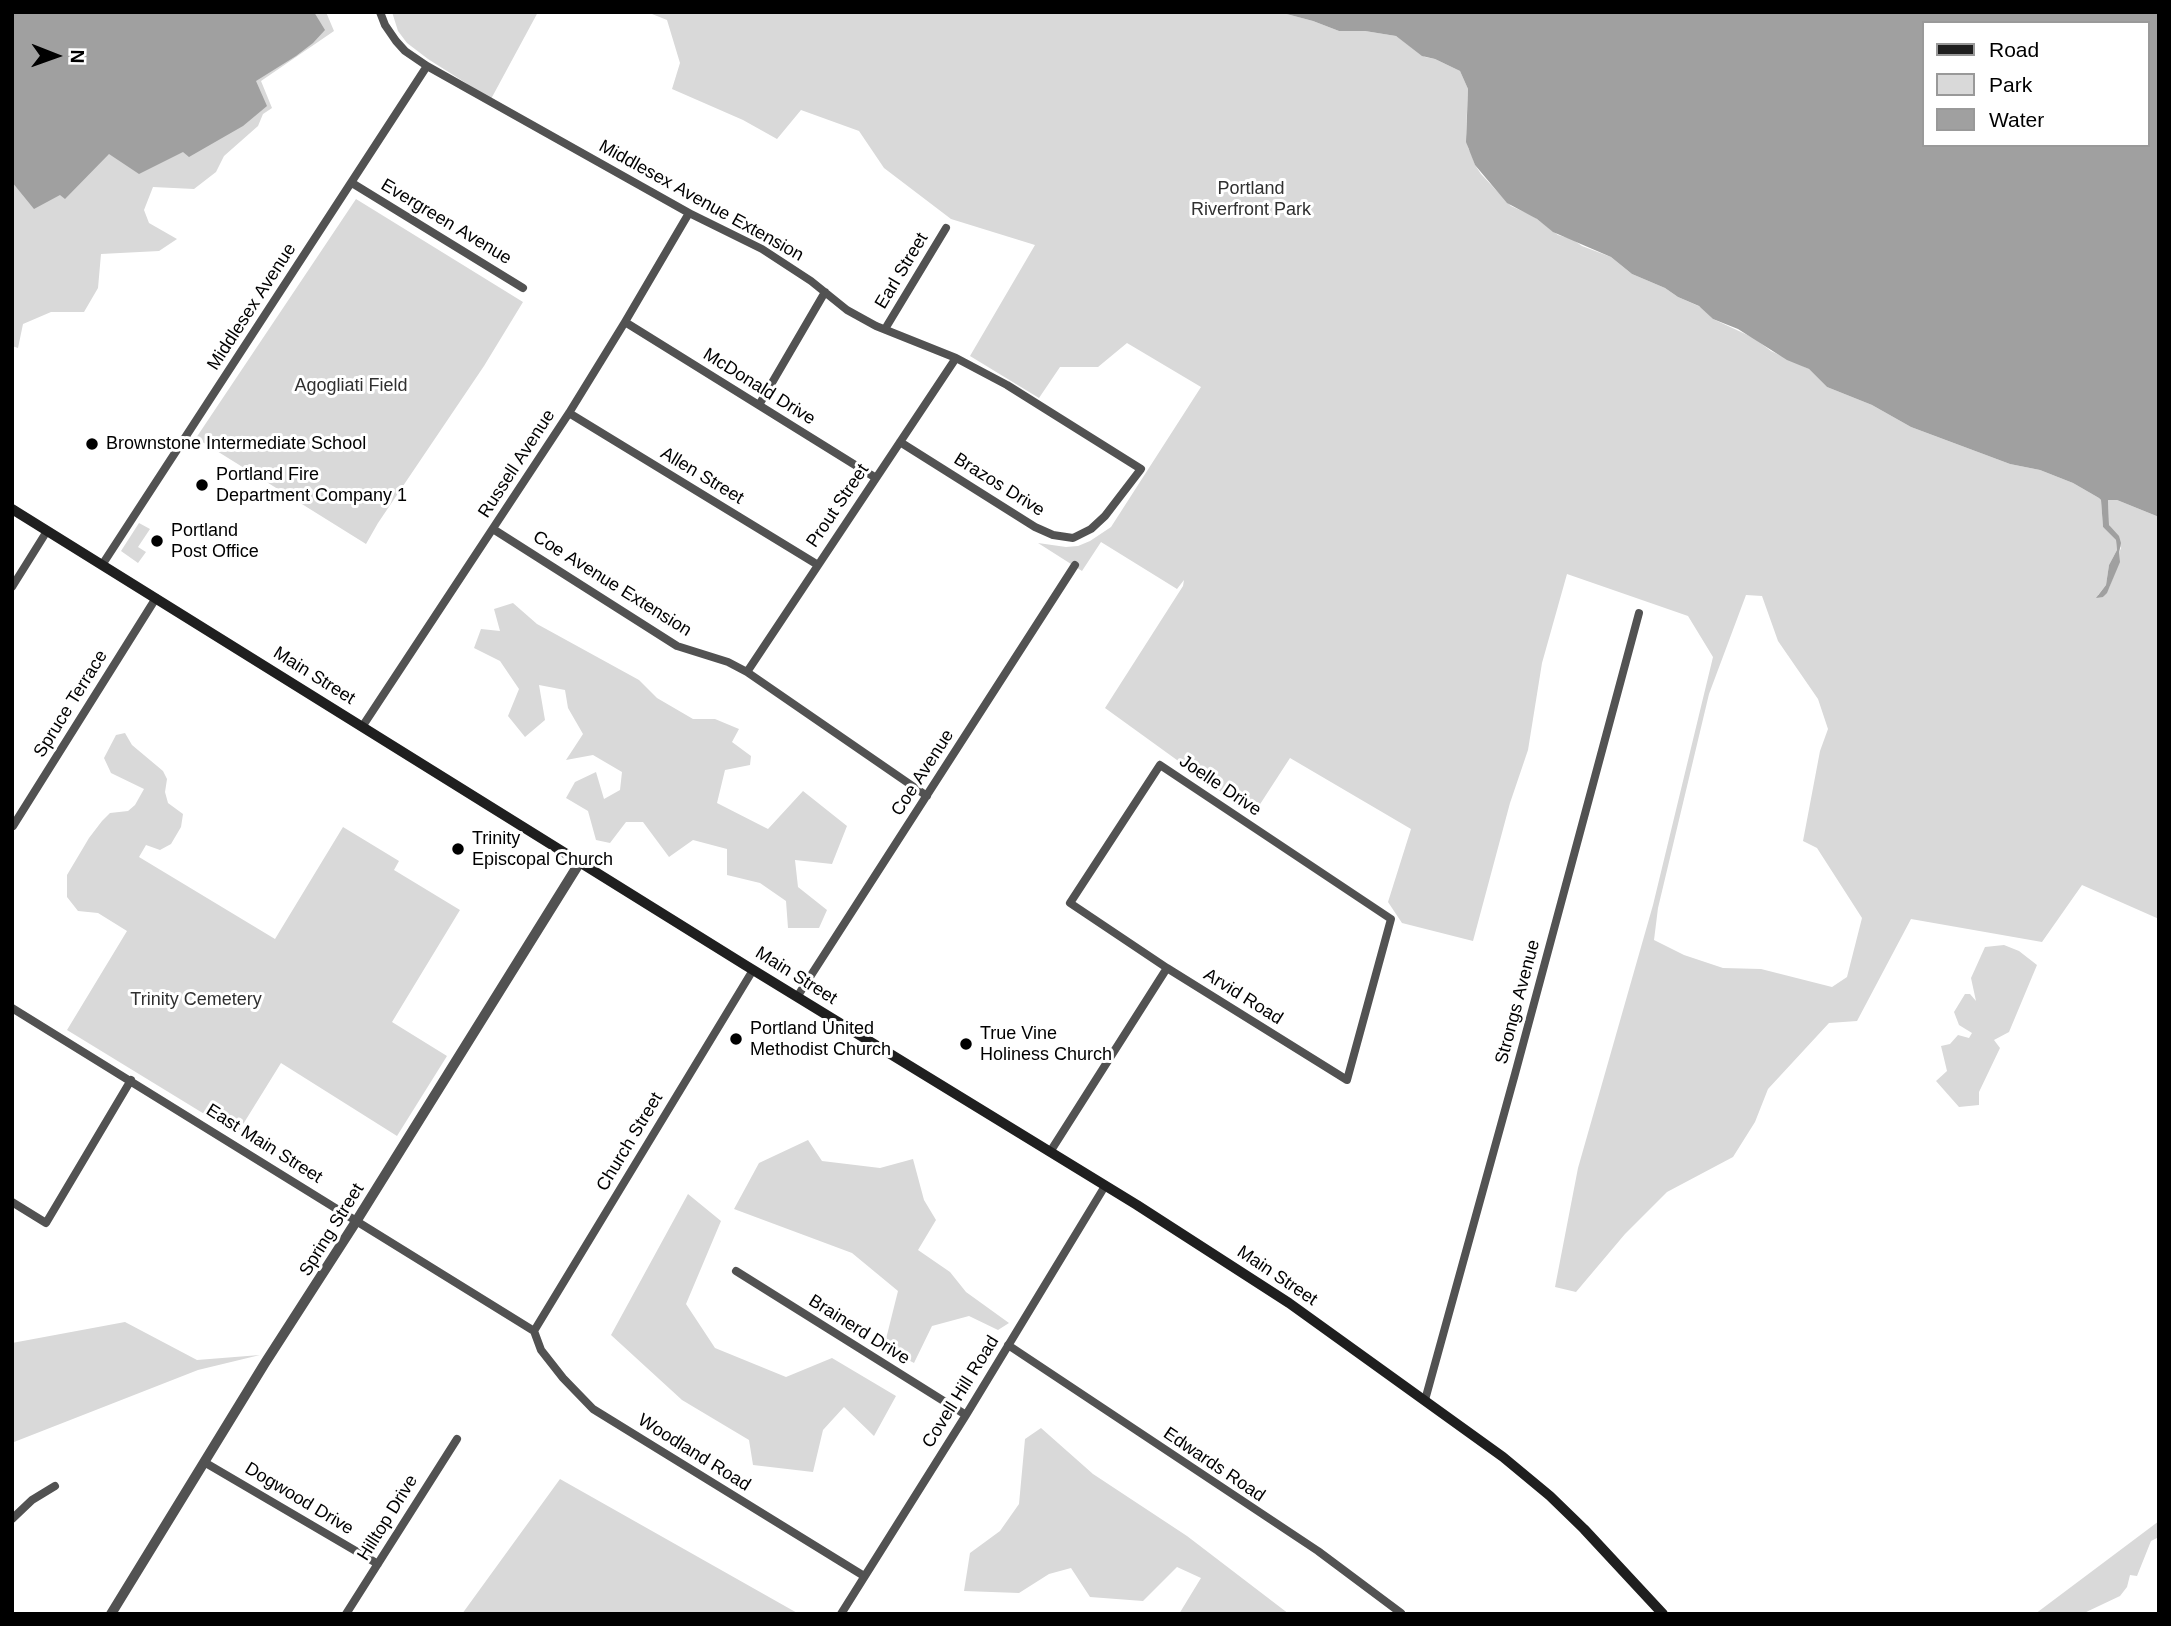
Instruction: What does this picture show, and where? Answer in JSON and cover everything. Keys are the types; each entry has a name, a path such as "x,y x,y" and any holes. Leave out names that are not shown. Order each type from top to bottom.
{"main road":[{"name":"Main Street","path":"12,509 1105,1186 1289,1303 1503,1457 1550,1496 1623,1568 1663,1614"}],"street":[{"name":"Middlesex Avenue Extension","path":"380,12 396,41 426,66 689,213 762,249 847,310 885,330 956,358 1006,385 1141,469"},
{"name":"Middlesex Avenue","path":"102,565 426,66"},
{"name":"Evergreen Avenue","path":"352,183 523,288"},
{"name":"Russell Avenue","path":"362,727 569,413 689,213"},
{"name":"Earl Street","path":"885,330 946,228"},
{"path":"759,405 825,292"},
{"name":"McDonald Drive","path":"625,322 876,478"},
{"name":"Prout Street","path":"747,672 956,358"},
{"name":"Allen Street","path":"569,413 818,565"},
{"name":"Brazos Drive","path":"900,442 1035,527 1053,535 1073,538 1105,516 1141,469"},
{"name":"Coe Avenue Extension","path":"493,529 677,646 727,662 747,672 927,796"},
{"path":"12,587 47,531"},
{"name":"Coe Avenue","path":"797,997 1075,565"},
{"name":"Spruce Terrace","path":"13,826 156,598"},
{"name":"Strongs Avenue","path":"1425,1400 1639,612"},
{"name":"Joelle Drive","path":"1167,968 1070,903 1160,765 1391,919"},
{"name":"Spring Street","path":"111,1614 580,862"},
{"name":"Arvid Road","path":"1167,968 1347,1080 1391,919"},
{"path":"1050,1152 1167,968"},
{"name":"Church Street","path":"534,1331 753,970"},
{"name":"East Main Street","path":"12,1008 534,1331"},
{"path":"12,1202 46,1223 131,1080"},
{"name":"Covell Hill Road","path":"841,1614 1105,1186"},
{"name":"Brainerd Drive","path":"736,1271 965,1415"},
{"name":"Woodland Road","path":"534,1331 541,1350 593,1409 864,1576"},
{"name":"Edwards Road","path":"1008,1345 1318,1551 1401,1613"},
{"name":"Hilltop Drive","path":"346,1614 457,1439"},
{"name":"Dogwood Drive","path":"204,1462 378,1564"},
{"path":"12,1519 32,1500 55,1486"}],"green space":[{"path":"12,12 326,12 334,31 261,81 272,108 263,114 258,126 224,156 216,172 194,189 153,187 144,210 149,223 177,239 159,251 101,254 98,288 84,312 51,312 23,324 18,348 12,346"},
{"path":"392,12 538,12 491,99 407,43 398,31"},
{"name":"Portland Riverfront Park","path":"647,12 1279,12 1339,31 1365,31 1396,36 1425,57 1460,71 1468,89 1468,148 1481,174 1511,206 1533,216 1558,235 1611,257 1632,274 1703,308 1713,319 1809,369 1827,387 1872,405 1911,427 2010,464 2040,470 2073,483 2099,498 2103,527 2116,540 2117,550 2109,565 2106,585 2098,595 2103,597 2109,588 2119,562 2121,548 2109,525 2108,500 2117,500 2159,517 2159,919 2082,885 2042,942 1911,919 1857,1021 1829,1023 1768,1089 1755,1122 1733,1157 1667,1192 1625,1234 1576,1292 1555,1287 1578,1168 1653,905 1713,657 1688,616 1567,574 1542,663 1528,750 1510,803 1473,941 1402,923 1388,902 1411,829 1290,758 1253,815 1105,708 1183,586 1184,580 1177,589 1101,542 1082,571 1038,543 1078,546 1111,527 1201,387 1127,343 1098,367 1060,367 1039,398 970,356 1035,245 951,219 884,168 859,131 801,110 777,139 743,120 672,89 680,63 667,20","holes":["1746,595 1762,596 1778,641 1818,699 1828,729 1820,751 1803,841 1817,848 1862,918 1847,977 1832,987 1761,969 1723,968 1684,955 1654,940 1658,908 1709,694"]},
{"name":"Agogliati Field","path":"356,199 523,302 484,366 366,544 196,438"},
{"path":"139,523 150,529 138,547 146,552 138,563 121,551"},
{"path":"513,603 537,624 639,680 657,698 693,719 715,719 739,729 732,742 751,756 750,765 725,770 717,803 768,829 803,791 847,826 832,864 795,860 798,887 827,910 819,928 788,928 786,901 760,883 727,875 727,849 693,840 669,857 643,822 626,822 610,843 596,840 588,811 566,798 575,782 596,772 604,799 620,790 622,772 593,755 566,760 583,734 568,708 565,690 539,685 545,720 525,737 508,716 519,689 500,661 474,648 481,629 500,631 494,609"},
{"name":"Trinity Cemetery","path":"125,733 132,745 163,771 167,779 165,792 168,803 183,814 181,827 171,844 160,850 146,845 139,857 275,939 343,827 399,861 394,870 460,910 392,1022 447,1056 397,1136 281,1063 237,1134 67,1030 127,931 98,913 78,911 67,897 67,875 89,838 110,813 128,811 135,805 144,789 111,773 104,758 116,735"},
{"path":"2004,945 2019,951 2037,965 2009,1032 1994,1040 2000,1048 1979,1092 1979,1105 1959,1107 1936,1081 1947,1071 1941,1046 1950,1044 1958,1035 1969,1038 1972,1033 1959,1025 1954,1012 1965,994 1970,994 1976,1001 1971,978 1985,947"},
{"path":"808,1140 822,1161 880,1168 913,1159 924,1200 936,1220 918,1250 950,1272 966,1292 1009,1323 998,1330 969,1316 932,1326 914,1363 884,1347 898,1291 852,1253 734,1209 759,1163"},
{"path":"688,1194 721,1221 686,1304 715,1348 786,1377 832,1358 896,1396 874,1436 844,1407 823,1430 813,1472 753,1465 749,1440 682,1400 611,1335"},
{"path":"125,1322 197,1360 260,1355 198,1370 12,1445 12,1343"},
{"path":"1041,1428 1093,1474 1187,1536 1289,1614 1179,1614 1201,1578 1177,1567 1143,1601 1090,1597 1071,1568 1049,1574 1019,1593 964,1591 970,1553 1000,1531 1019,1504 1025,1439"},
{"path":"560,1479 799,1614 462,1614"},
{"path":"2159,1521 2159,1537 2151,1541 2137,1576 2130,1575 2127,1587 2120,1596 2082,1614 2035,1614"}],"water":[{"path":"12,12 314,12 325,30 296,56 256,81 267,106 243,126 189,157 183,152 139,174 109,154 65,199 60,195 34,209 12,182"},
{"path":"1279,12 2159,12 2159,517 2117,500 2108,500 2109,525 2119,536 2121,543 2120,562 2107,593 2096,598 2106,585 2109,565 2117,550 2116,540 2103,527 2099,498 2073,483 2040,470 2010,464 1911,427 1872,405 1827,387 1809,369 1787,360 1738,329 1713,319 1699,306 1632,274 1611,257 1553,232 1537,219 1507,203 1475,165 1466,142 1468,89 1460,71 1422,56 1396,36 1365,31 1339,31"}],"place":[{"name":"Brownstone Intermediate School","path":"92,444"},
{"name":"Portland Fire Department Company 1","path":"202,485"},
{"name":"Portland Post Office","path":"157,541"},
{"name":"Trinity Episcopal Church","path":"458,849"},
{"name":"Portland United Methodist Church","path":"736,1039"},
{"name":"True Vine Holiness Church","path":"966,1044"}]}
